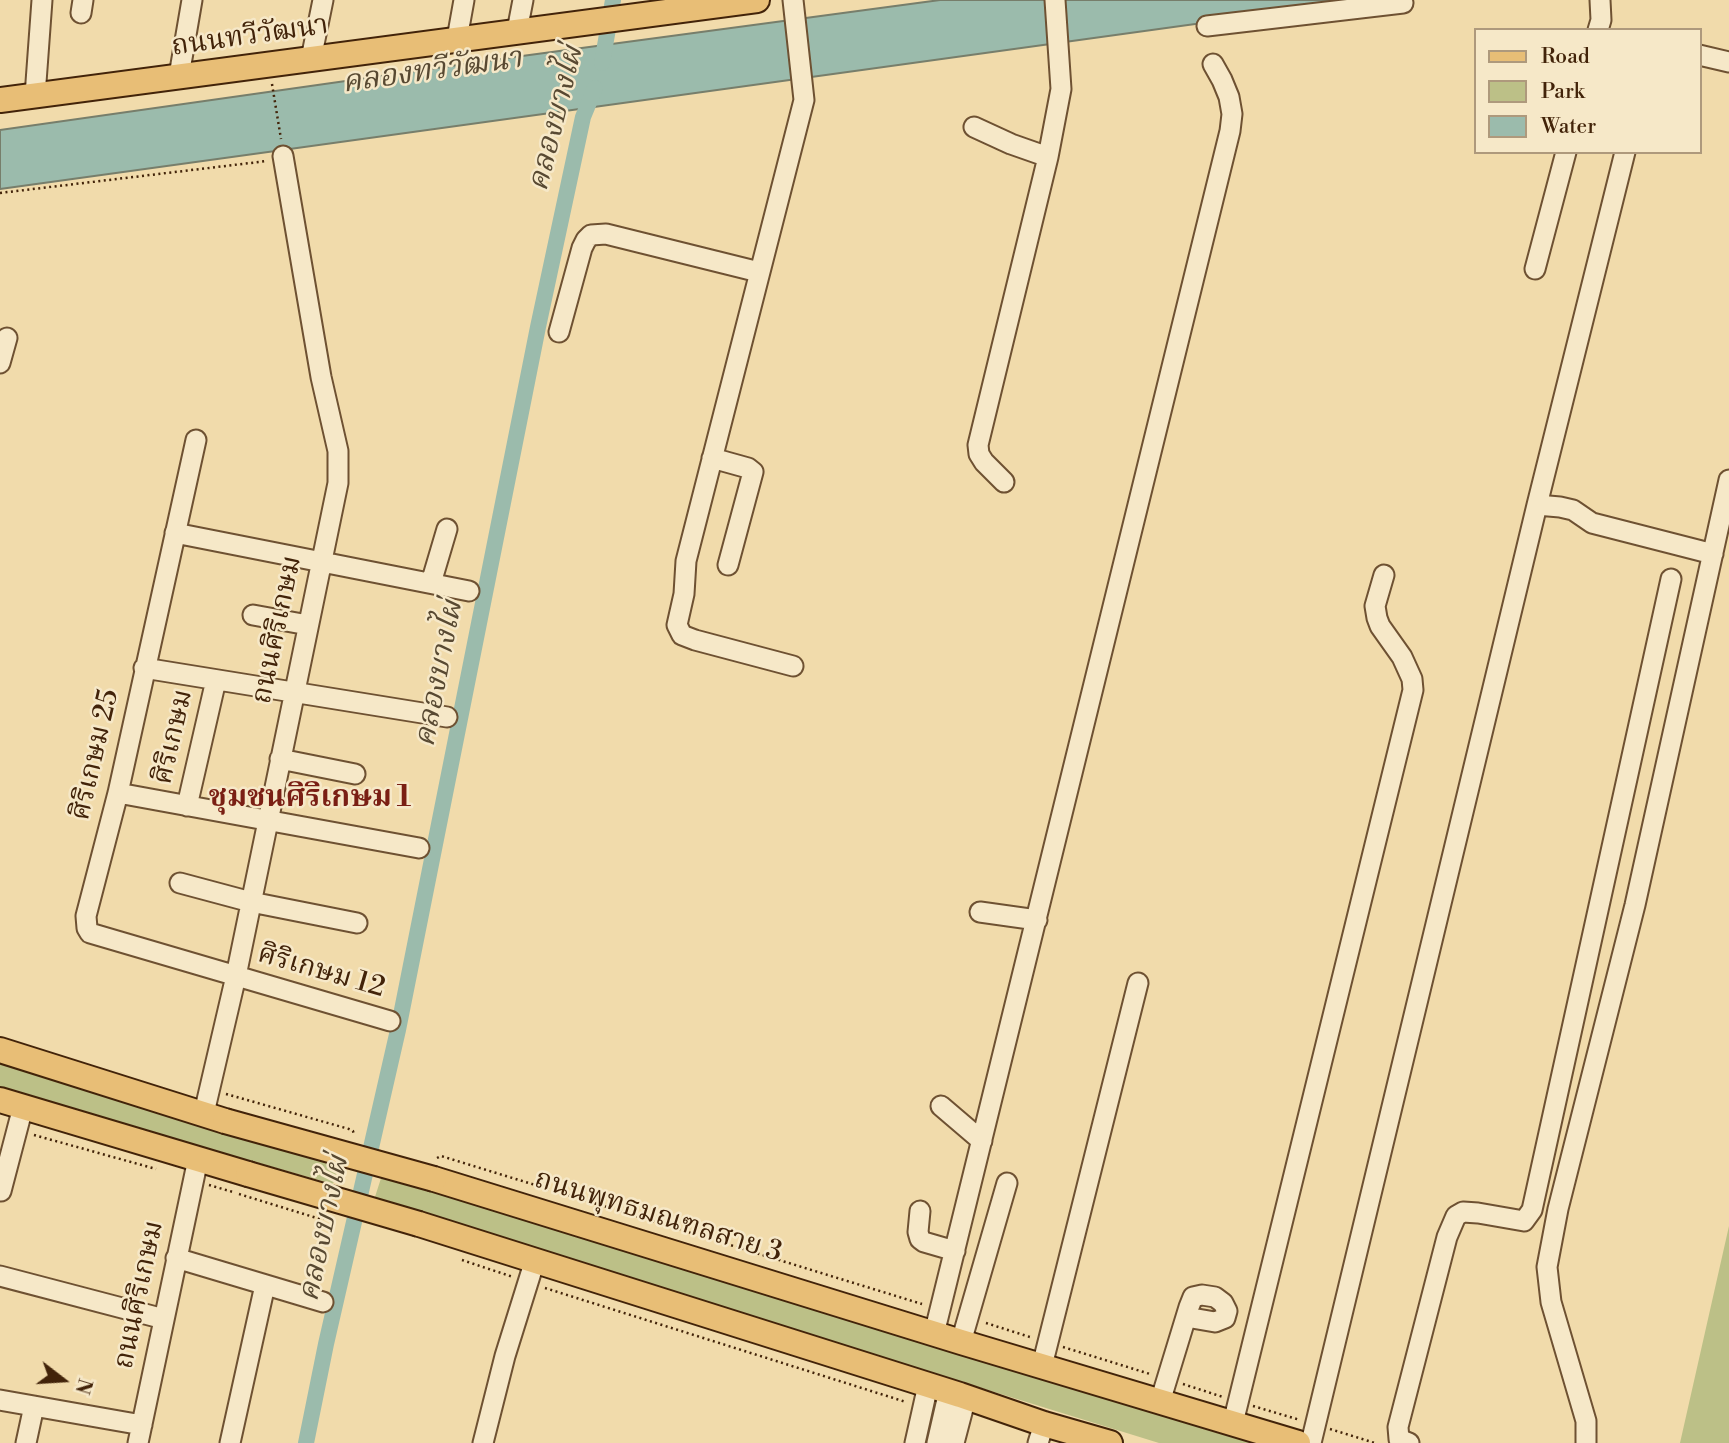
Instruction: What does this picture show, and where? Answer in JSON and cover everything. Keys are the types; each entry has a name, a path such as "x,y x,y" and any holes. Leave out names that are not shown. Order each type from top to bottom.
{"main road":[{"name":"ถนนทวีวัฒนา","path":"0,100 637,15 677,5 754,0"},
{"name":"ถนนพุทธมณฑลสาย 3","path":"0,1050 214,1117 433,1171 961,1342 1045,1355 1236,1412 1298,1443"},
{"path":"13,1112 198,1159 419,1224 531,1271 941,1395 1051,1435 1110,1443"}],"street":[{"path":"35,96 42,0"},
{"path":"179,76 192,0"},
{"path":"311,58 323,0"},
{"path":"457,39 464,0"},
{"path":"517,31 523,0"},
{"path":"793,0 804,100 686,561 678,631 695,639 793,666"},
{"path":"1004,482 984,462 978,445 1048,157 1061,89 1062,72 1055,0"},
{"path":"1599,28 1600,0"},
{"path":"1207,26 1354,5 1403,3"},
{"path":"1701,55 1729,62"},
{"path":"934,1334 1230,131 1232,114 1229,97 1213,64"},
{"path":"975,127 1048,157"},
{"path":"1535,270 1565,154"},
{"path":"1313,1434 1625,154"},
{"name":"ถนนศิริเกษม","path":"214,1117 236,976 340,466 321,377 284,158"},
{"path":"559,332 582,248 591,235 606,234 759,272"},
{"path":"0,363 6,338"},
{"name":"ศิริเกษม 25","path":"196,440 118,793 86,916 90,933 236,976"},
{"path":"712,458 748,468 752,472 728,565"},
{"path":"1586,1443 1587,1421 1567,1363 1551,1302 1547,1267 1558,1209 1635,905 1729,480"},
{"path":"1537,505 1573,510 1592,523 1713,554"},
{"path":"431,583 447,529"},
{"path":"175,533 469,591"},
{"path":"1236,1412 1413,690 1412,679 1402,657 1377,618 1375,606 1384,575"},
{"path":"1409,1443 1399,1439 1398,1427 1447,1237 1456,1216 1464,1212 1478,1213 1524,1221 1532,1210 1671,579"},
{"path":"253,615 308,625"},
{"path":"145,668 447,717"},
{"name":"ศิริเกษม","path":"187,806 216,680"},
{"path":"280,759 355,774"},
{"path":"118,793 419,848"},
{"path":"180,883 251,902 357,923"},
{"path":"980,912 1037,920"},
{"name":"ศิริเกษม 12","path":"236,976 390,1021"},
{"path":"1045,1355 1138,983"},
{"path":"941,1106 982,1140"},
{"path":"1,1191 13,1112"},
{"name":"ถนนศิริเกษม","path":"140,1434 198,1159"},
{"path":"961,1342 1007,1183"},
{"path":"920,1211 920,1239 988,1252"},
{"path":"176,1258 323,1302"},
{"path":"483,1443 531,1271"},
{"path":"0,1276 164,1319"},
{"path":"230,1443 265,1285"},
{"path":"1163,1390 1186,1317"},
{"path":"915,1443 941,1395"},
{"path":"937,1443 941,1395"},
{"path":"941,1395 954,1443"},
{"path":"0,1400 34,1406 140,1434"},
{"path":"26,1443 34,1406"}],"path":[{"path":"0,193 284,158 272,84"},
{"path":"13,1112 160,1170"},
{"path":"433,1171 441,1156 940,1310"},
{"path":"462,1260 531,1271 657,1325 941,1395"},
{"path":"969,1318 1045,1355 1313,1434 1375,1443"}],"green space":[{"path":"0,1062 341,1161 333,1184 0,1090"},
{"path":"383,1172 1270,1443 1159,1443 374,1200"},
{"path":"1729,1226 1729,1443 1680,1443"}],"water":[{"name":"คลองทวีวัฒนา","path":"940,0 1369,0 0,189 0,130"}],"waterway":[{"name":"คลองบางไผ่","path":"602,63 613,0"},
{"name":"คลองบางไผ่","path":"306,1443 398,1030 538,327 583,117 595,88"}],"district":[{"name":"ชุมชนศิริเกษม 1","path":"310,799"}]}
